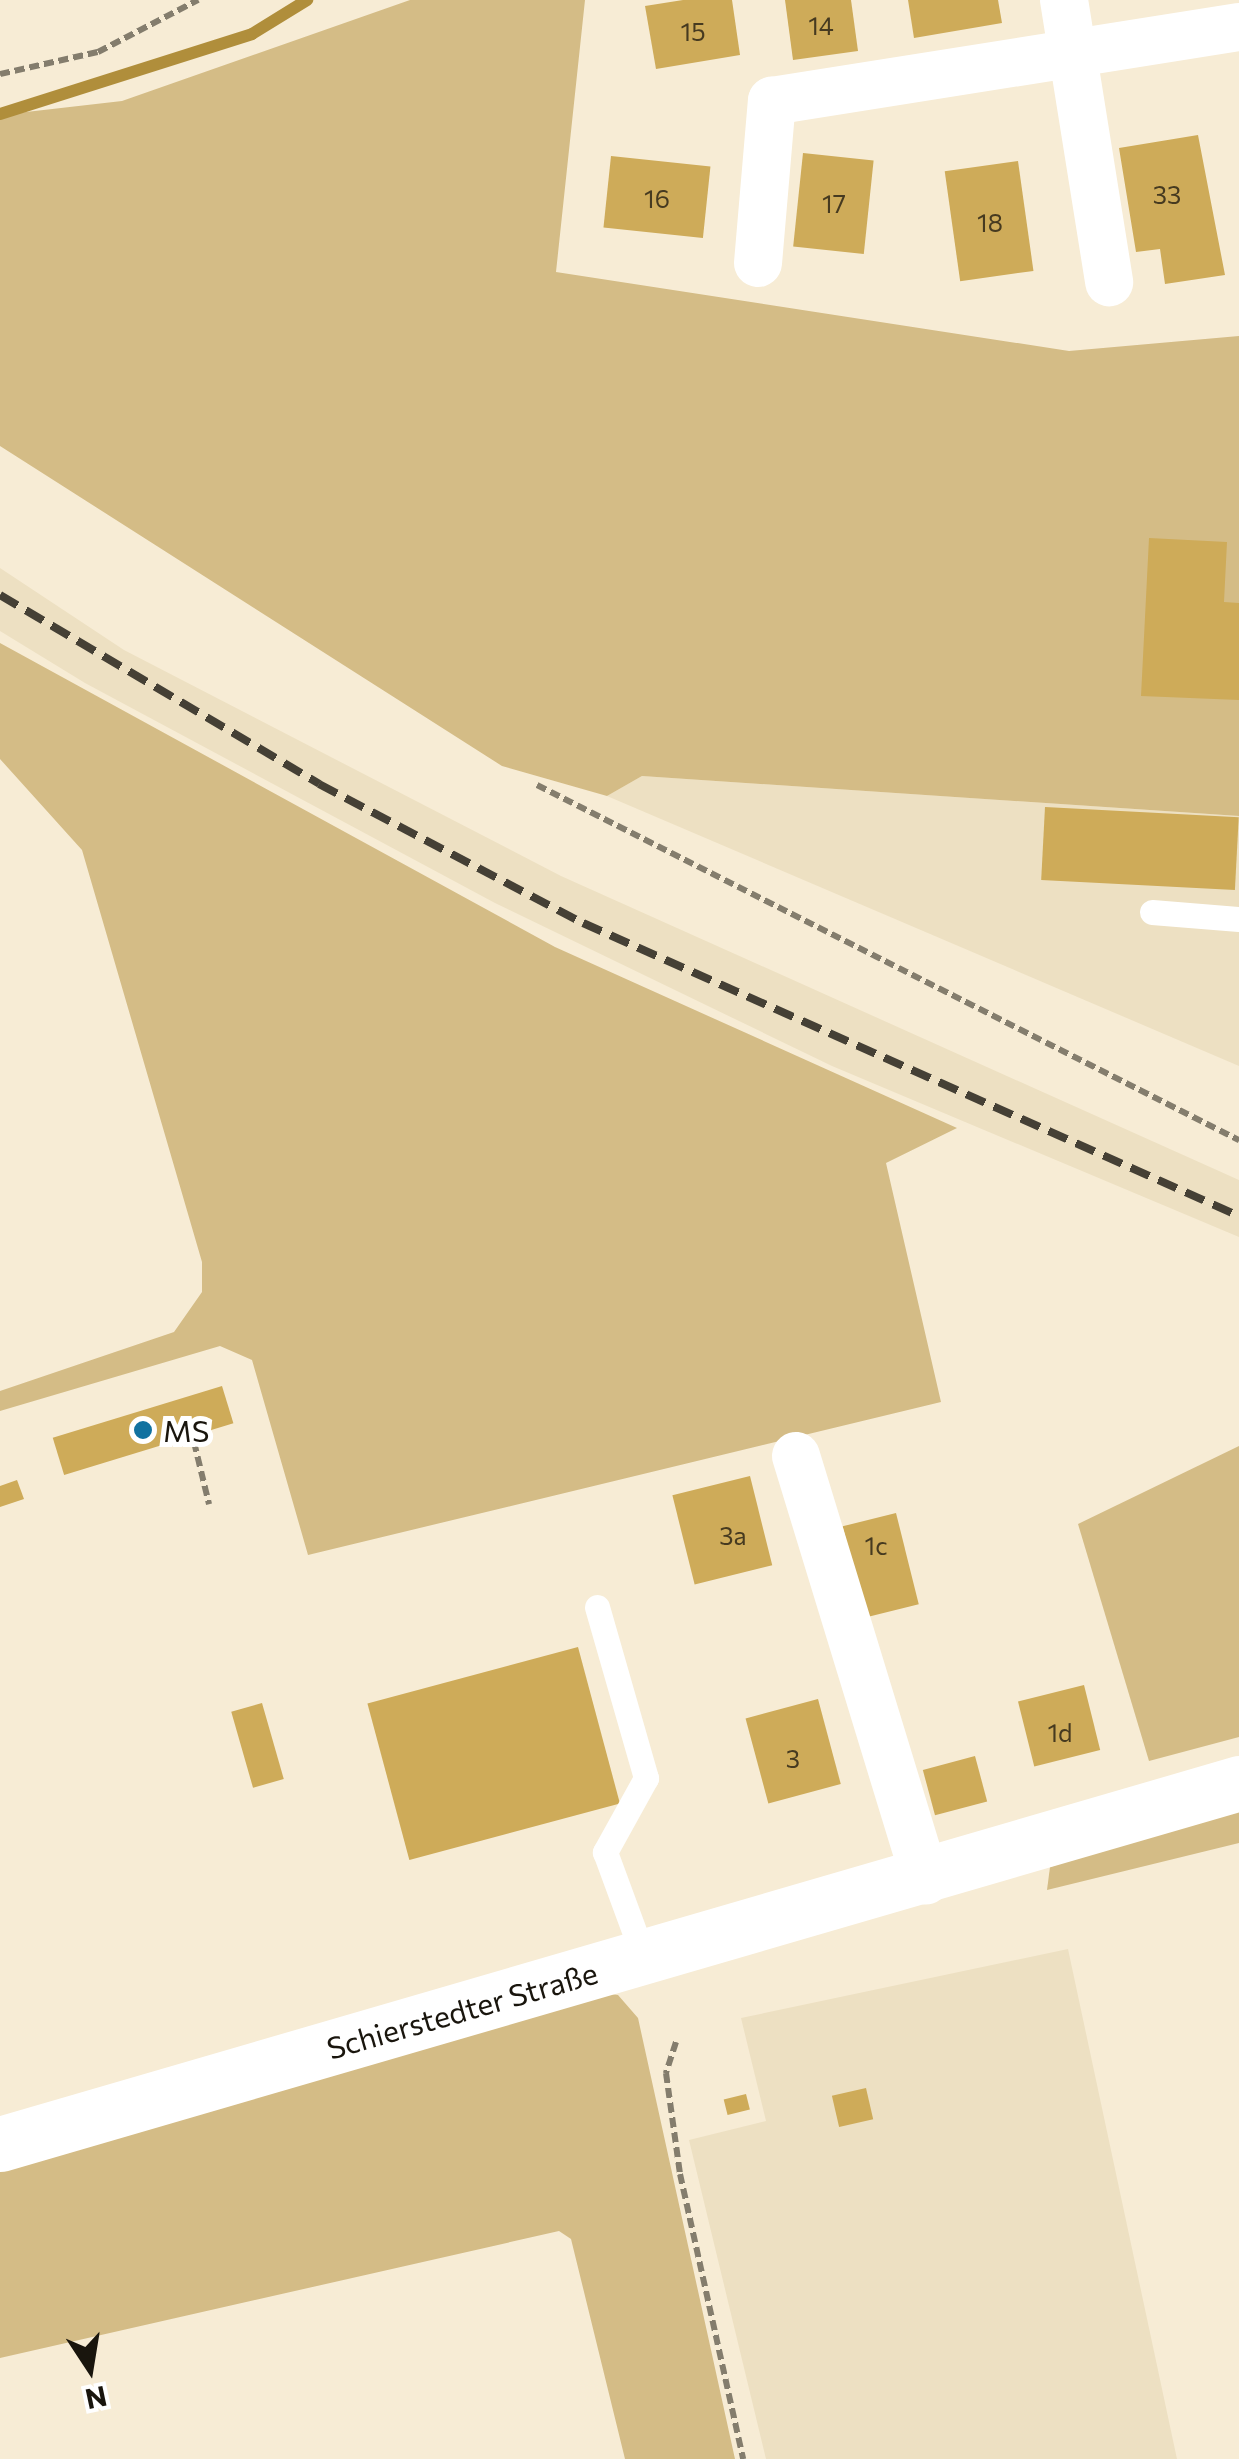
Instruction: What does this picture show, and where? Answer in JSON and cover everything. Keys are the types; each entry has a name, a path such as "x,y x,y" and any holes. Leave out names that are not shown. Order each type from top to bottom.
{"street":[{"path":"1064,0 1109,282"},
{"path":"758,263 772,101 1239,27"},
{"path":"796,1456 926,1880"},
{"name":"Schierstedter Straße","path":"0,2144 926,1880 1239,1783"}],"lane":[{"path":"1152,912 1239,919"},
{"path":"597,1607 646,1778 605,1852 644,1958"}],"path":[{"path":"0,74 98,52 198,0"},
{"path":"537,784 1239,1140"},
{"path":"194,1442 208,1504"},
{"path":"676,2042 666,2073 680,2174 743,2459"}],"shaded area":[{"path":"410,0 585,0 556,272 1069,351 1239,336 1239,816 642,776 607,796 502,766 0,446 0,115 122,101"},
{"path":"0,568 124,650 561,876 1239,1180 1239,1237 832,1066 495,903 85,683 0,631"},
{"path":"0,643 555,947 957,1128 886,1163 941,1402 308,1555 252,1360 220,1346 0,1411 0,1391 174,1332 202,1292 202,1262 82,850 0,759"},
{"path":"642,776 1239,816 1239,1066 607,796"},
{"path":"1239,1446 1239,1737 1149,1761 1078,1524"},
{"path":"1239,1804 1239,1843 1047,1890 1050,1867"},
{"path":"1068,1949 1177,2459 766,2459 689,2140 766,2121 741,2018"},
{"path":"597,1992 618,1995 638,2018 735,2459 625,2459 571,2239 559,2231 0,2358 0,2169"}],"building":[{"path":"683,0 732,0 740,55 656,69 645,6"},
{"path":"785,0 851,0 858,51 793,60"},
{"path":"908,0 998,0 1002,23 914,38"},
{"path":"1198,135 1225,275 1165,284 1160,249 1136,252 1119,148"},
{"path":"803,153 874,160 864,254 793,246"},
{"path":"611,156 710,166 703,238 603,228"},
{"path":"1018,161 1033,271 960,281 945,171"},
{"path":"1149,538 1227,542 1224,602 1239,603 1239,700 1141,696"},
{"path":"1045,807 1239,817 1235,890 1041,880"},
{"name":"MS","path":"222,1386 233,1423 64,1475 53,1438"},
{"path":"750,1476 772,1565 695,1585 672,1495"},
{"path":"17,1480 24,1499 0,1507 0,1486"},
{"path":"896,1513 919,1604 865,1618 843,1526"},
{"path":"578,1647 620,1803 409,1860 367,1703"},
{"path":"1084,1685 1100,1750 1034,1766 1018,1701"},
{"path":"818,1699 841,1784 768,1803 746,1718"},
{"path":"262,1703 284,1779 253,1788 231,1712"},
{"path":"975,1756 987,1801 935,1815 923,1770"},
{"path":"866,2088 873,2119 839,2127 832,2096"},
{"path":"746,2094 750,2110 728,2115 724,2100"}],"waterway":[{"path":"0,114 252,34 307,0"}],"railway":[{"path":"0,595 319,784 583,923 1239,1216"}],"place":[{"name":"MS","path":"143,1430"}]}
